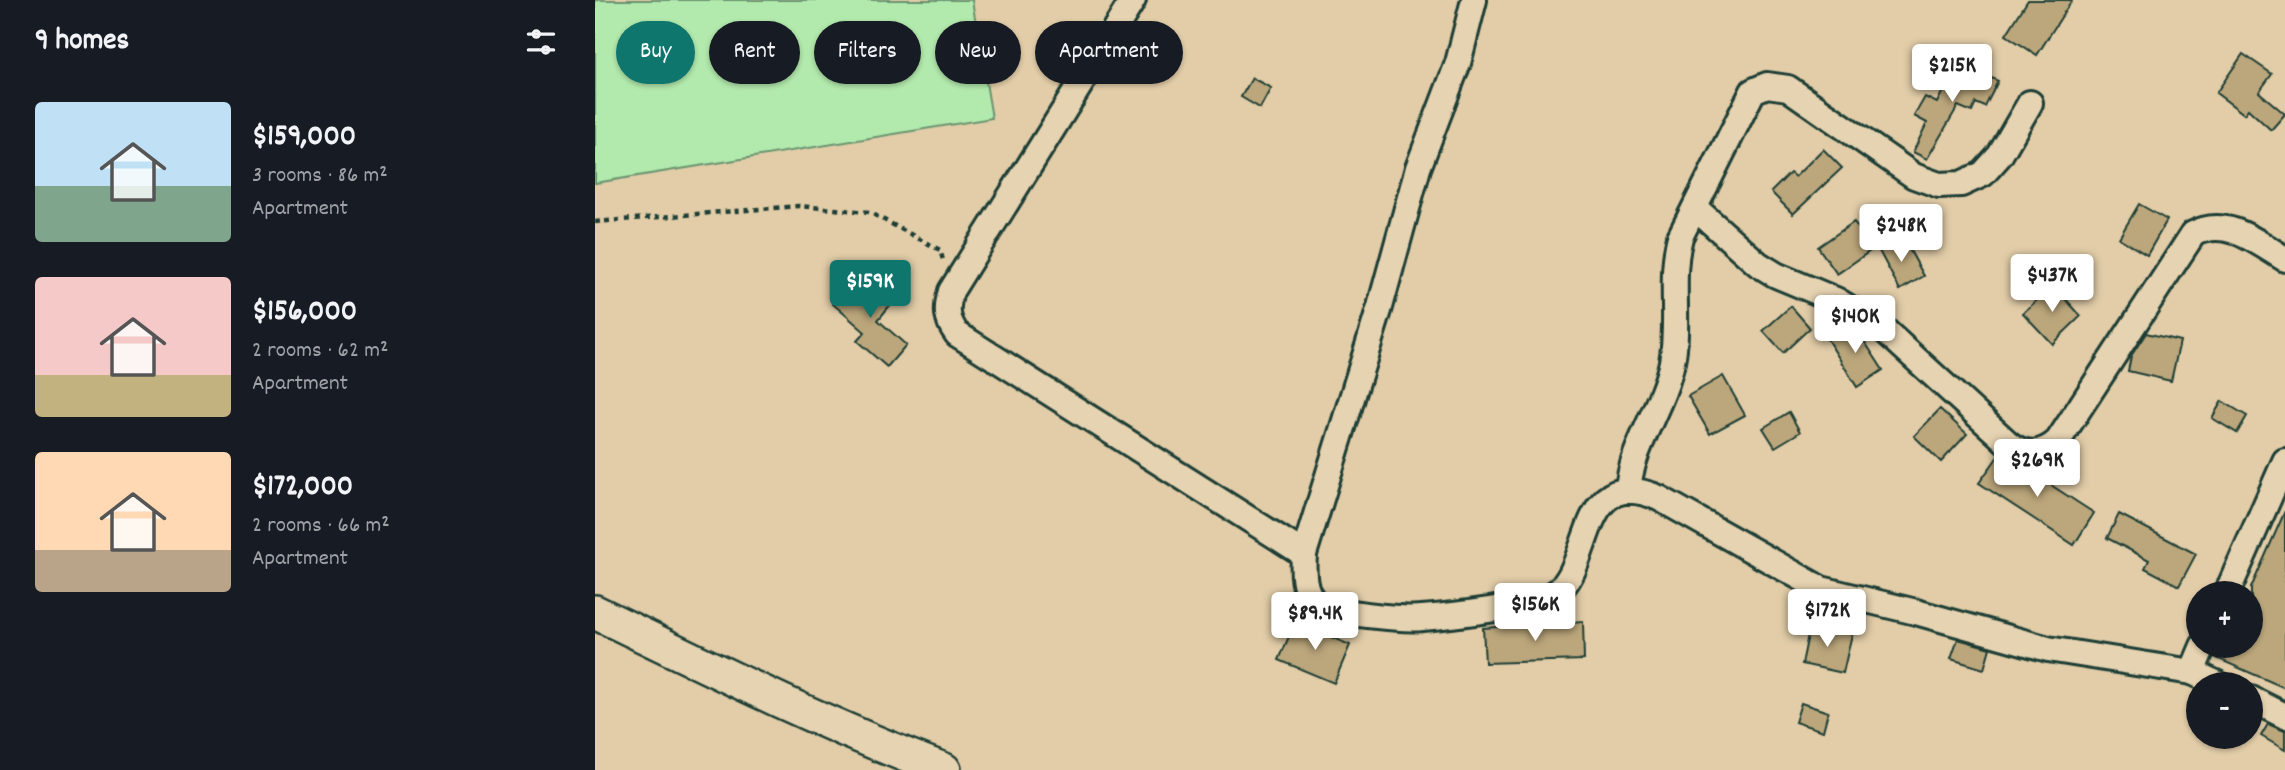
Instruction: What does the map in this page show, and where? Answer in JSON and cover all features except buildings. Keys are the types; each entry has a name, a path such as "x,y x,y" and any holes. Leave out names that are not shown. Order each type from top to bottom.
{"main road":[{"path":"595,612 749,687 944,770"}],"street":[{"path":"1133,0 951,291 946,307 948,321 957,334 1304,554"},
{"path":"1474,0 1458,63 1418,168 1380,307 1304,554 1303,574 1308,591 1317,604 1338,611 1420,619 1532,602 1553,596 1569,582 1591,518 1608,499 1628,491 1659,498 1821,589 2048,649 2192,672 2198,658"},
{"path":"1628,491 1631,468 1672,365 1676,334 1676,258 1684,229 1748,100 1760,86 1781,85 1796,92 1914,176 1939,185 1961,184 1983,174 2004,149 2030,103"},
{"path":"1695,208 1758,264 1776,275 1836,300 1882,328 2008,444 2028,453 2041,452 2058,440 2193,234 2205,228 2224,228 2242,233 2285,259"},
{"path":"2232,581 2285,461"},
{"path":"2263,705 2285,716"}],"path":[{"path":"595,222 799,206 869,212 940,250 951,291"}],"green space":[{"path":"595,0 972,0 976,21 935,21 935,84 986,84 992,118 595,183"}]}
